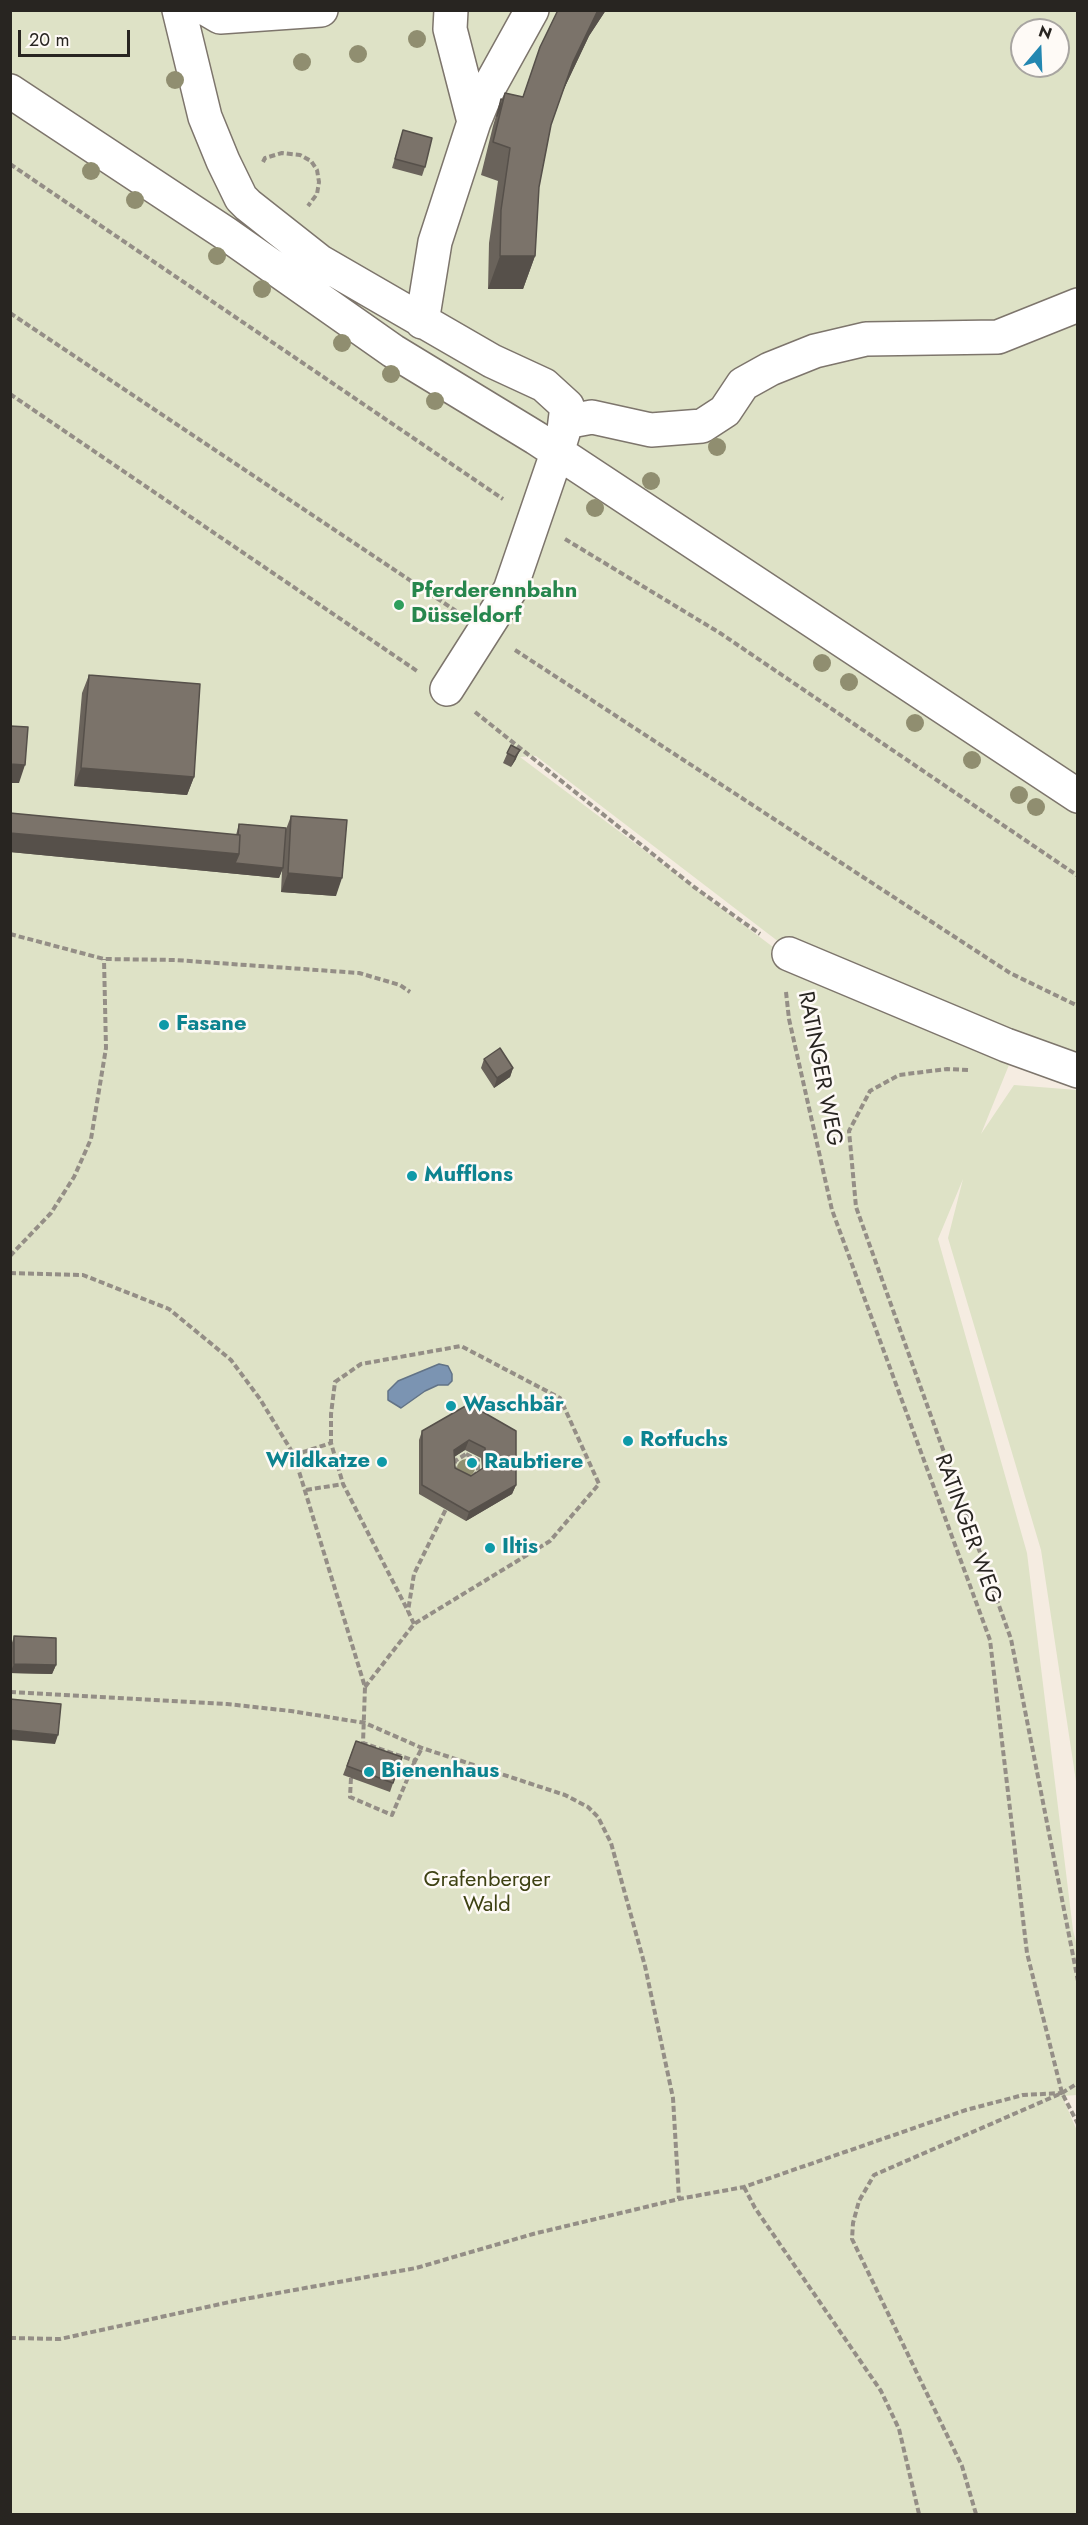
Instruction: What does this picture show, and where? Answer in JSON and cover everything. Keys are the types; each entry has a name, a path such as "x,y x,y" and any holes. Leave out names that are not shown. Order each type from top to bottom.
{"lane":[{"path":"178,10 205,117 241,198 319,261 492,361 544,385 567,406 557,453 510,590 447,689"},
{"path":"208,10 220,17 321,10"},
{"path":"451,10 450,29 474,122"},
{"path":"422,322 435,242 474,122 486,93 531,10"},
{"path":"10,91 225,233 393,351 557,453 1077,796"},
{"path":"565,422 592,417 651,429 702,426 725,411 743,384 770,369 815,351 866,339 998,337 1077,305"},
{"path":"789,954 1006,1045 1077,1071"}],"path":[{"path":"10,313 486,631 1010,974 1077,1006"},
{"path":"10,394 447,689 694,886 789,954"},
{"path":"10,934 104,959 175,960 339,971 383,979 400,985 410,992"},
{"name":"RATINGER WEG","path":"789,954 785,978 789,1019 832,1210 990,1640 1027,1953 1062,2093 1077,2124"},
{"path":"10,1256 51,1213 74,1177 91,1139 106,1048 104,959"},
{"path":"969,1071 947,1069 899,1075 870,1090 849,1131 856,1207 1011,1639 1077,1981"},
{"path":"10,1273 83,1275 170,1309 231,1360 260,1399 294,1455 365,1687 365,1723 360,1752"},
{"path":"365,1687 414,1624 550,1541 599,1484 560,1398 461,1346 361,1364 335,1382 330,1414 331,1443 343,1484 414,1624"},
{"path":"294,1455 331,1443"},
{"path":"465,1454 478,1460 478,1472 467,1480 460,1479 455,1474 455,1461 465,1454"},
{"path":"306,1490 343,1484"},
{"path":"408,1611 414,1574 446,1509"},
{"path":"10,1692 227,1704 365,1723 422,1748 565,1795 588,1807 598,1817 610,1843 645,1966 674,2098 679,2199"},
{"path":"363,1743 415,1761"},
{"path":"351,1778 350,1797 392,1815 422,1748"},
{"path":"976,2514 962,2466 852,2239 853,2223 859,2201 874,2175 1062,2093 1077,2083"},
{"path":"10,2338 60,2339 239,2300 416,2268 533,2234 679,2199 744,2187 966,2110 1023,2095 1062,2093"},
{"path":"744,2187 755,2208 881,2391 899,2429 919,2514"}],"green space":[{"name":"Grafenberger Wald","path":"11,11 1077,11 1077,1052 792,952 536,756 520,757 789,959 1011,1060 981,1134 1014,1085 1077,1090 1077,1788 1041,1550 948,1238 963,1179 938,1239 1027,1553 1073,1930 1077,1946 1077,2095 1062,2096 1078,2133 1077,2514 11,2514"}],"water":[{"path":"439,1364 448,1366 452,1374 452,1381 448,1385 438,1385 425,1391 401,1408 388,1400 388,1391 398,1381"}],"building":[{"path":"558,10 598,10 573,62 551,125 539,187 535,256 500,256 501,210 510,148 493,142 505,93 523,97 540,47"},
{"path":"403,130 432,138 425,167 395,159"},
{"path":"89,675 200,684 194,777 81,768"},
{"path":"10,726 28,727 25,765 10,764"},
{"path":"511,745 520,750 515,757 507,753"},
{"path":"10,813 240,835 239,854 10,833"},
{"path":"291,816 347,820 342,878 288,873"},
{"path":"239,824 286,828 283,868 235,863 239,854"},
{"path":"500,1048 513,1068 497,1078 484,1059"},
{"path":"469,1404 516,1431 516,1485 469,1512 422,1485 422,1431","holes":["469,1440 485,1448 486,1466 471,1476 455,1468 454,1450"]},
{"path":"14,1636 56,1638 56,1665 14,1664"},
{"path":"10,1699 61,1704 58,1735 10,1730"},
{"path":"356,1741 402,1757 393,1783 347,1766"}],"place":[{"name":"Pferderennbahn Düsseldorf","path":"399,605"},
{"name":"Fasane","path":"164,1025"},
{"name":"Mufflons","path":"412,1176"},
{"name":"Waschbär","path":"451,1406"},
{"name":"Rotfuchs","path":"628,1441"},
{"name":"Wildkatze","path":"382,1462"},
{"name":"Raubtiere","path":"472,1463"},
{"name":"Iltis","path":"490,1548"},
{"name":"Bienenhaus","path":"369,1772"}]}
